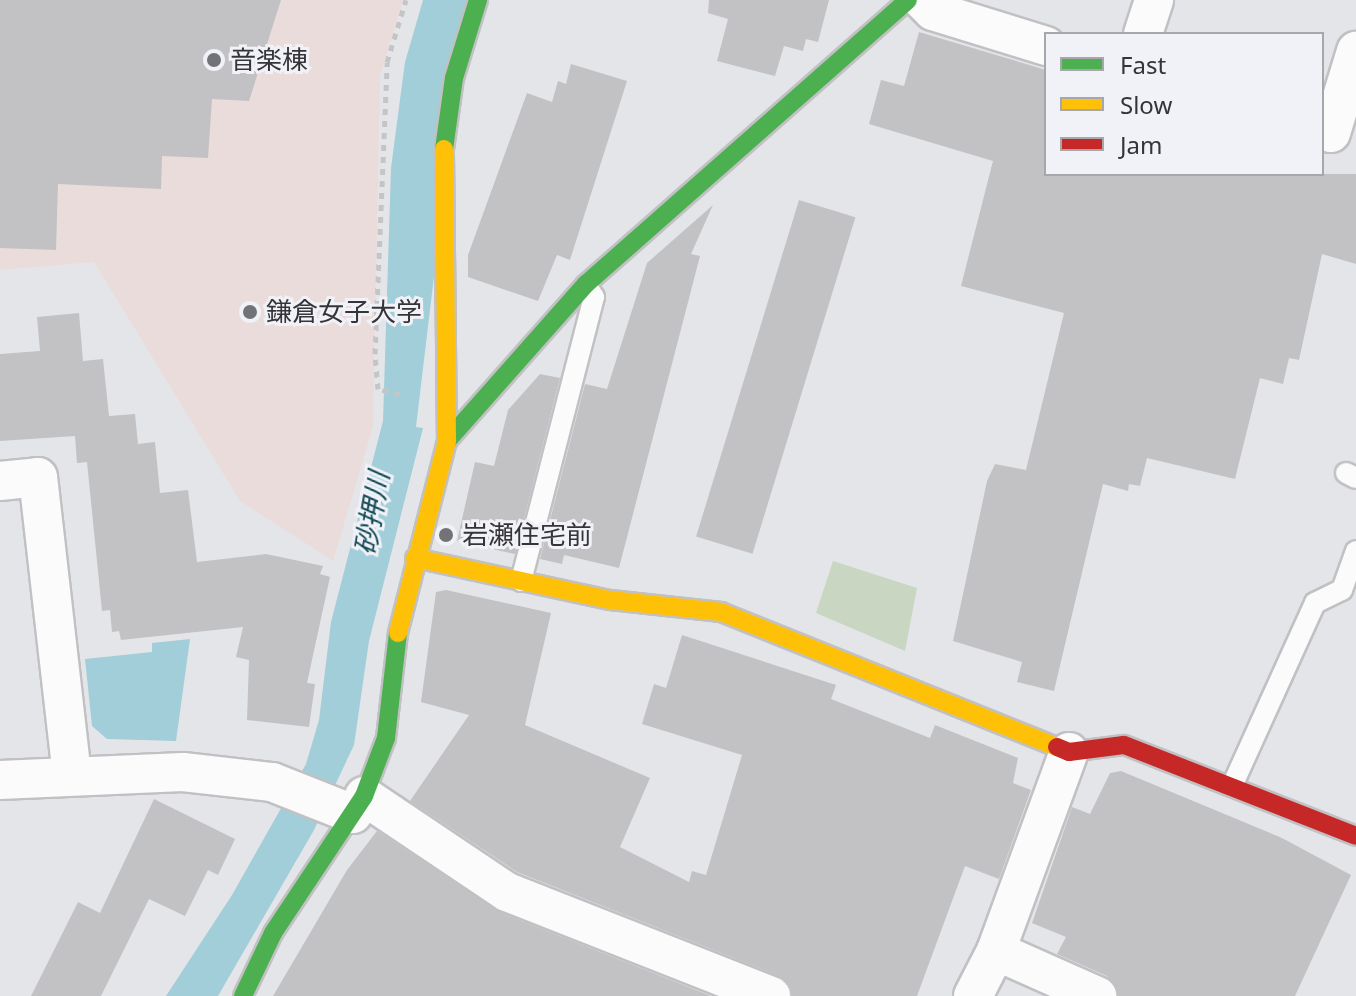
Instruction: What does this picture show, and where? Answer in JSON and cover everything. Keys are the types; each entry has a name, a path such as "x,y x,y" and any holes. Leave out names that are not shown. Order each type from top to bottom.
{"street":[{"path":"243,996 273,933 353,806 386,738 393,651 447,441 441,175 454,78 478,0"},
{"path":"447,441 586,284 908,0"},
{"path":"922,0 933,11 1044,45"},
{"path":"1144,32 1154,0"},
{"path":"1324,131 1331,133 1356,51"},
{"path":"0,481 38,477 72,774"},
{"path":"415,558 610,600 721,612 1069,752 1124,745 1356,836"},
{"path":"973,996 996,951 1069,752"},
{"path":"0,780 72,774 183,772 281,786 353,806 507,892 771,996"},
{"path":"996,951 1097,996"}],"lane":[{"path":"521,581 594,297 586,284"},
{"path":"1232,786 1315,603 1349,593 1356,551"}],"path":[{"path":"378,389 387,62 406,0"}],"shaded area":[{"name":"鎌倉女子大学","path":"0,0 403,0 380,76 373,427 333,561 240,501 94,262 0,270"}],"green space":[{"path":"833,561 917,588 905,651 816,613"}],"water":[{"name":"砂押川","path":"423,0 467,0 416,427 423,428 369,641 354,745 314,830 218,996 166,996 232,895 306,764 319,720 331,622 383,421 391,168 405,62"},
{"path":"190,639 176,741 107,739 92,726 85,659 152,652 152,643"}],"building":[{"path":"0,0 281,0 249,101 212,99 208,158 162,156 161,189 58,184 56,250 0,248"},
{"path":"709,0 829,0 818,42 806,39 803,51 784,46 775,76 717,61 728,19 708,13"},
{"path":"919,32 1044,69 1044,176 1356,174 1356,264 1322,254 1299,360 1289,358 1283,384 1260,378 1235,479 1147,458 1140,486 1129,484 1128,491 1103,484 1054,691 1017,682 1022,662 953,641 987,481 995,464 1026,470 1064,313 961,286 993,161 869,124 881,80 904,86"},
{"path":"571,64 627,81 570,260 557,255 538,301 468,277 468,255 527,93 552,102 558,81 566,84"},
{"path":"799,200 855,217 753,554 696,537"},
{"path":"713,205 691,254 700,256 619,568 564,555 562,564 540,559 585,384 607,389 647,263"},
{"path":"79,313 83,361 103,359 109,416 135,414 138,444 155,442 160,493 188,490 197,562 266,554 323,566 320,574 330,577 307,683 315,684 309,727 247,720 249,660 236,657 243,627 121,640 119,631 112,632 110,610 102,611 87,462 77,463 75,436 0,441 0,354 40,351 37,317"},
{"path":"540,374 560,378 515,554 457,541 475,462 494,466 508,410"},
{"path":"446,590 551,613 525,725 650,778 620,847 689,882 692,871 706,875 742,755 642,724 654,684 666,688 682,635 836,685 831,699 930,738 935,725 1018,758 1013,783 1031,790 999,879 965,866 917,996 792,996 779,976 517,872 410,801 469,715 421,702 436,592"},
{"path":"1121,771 1282,838 1351,875 1295,996 1119,996 1107,976 1057,954 1066,937 1032,923 1072,807 1090,814 1110,773"},
{"path":"154,799 235,839 218,875 208,870 185,916 149,899 101,996 31,996 78,902 100,913"},
{"path":"377,831 499,912 711,996 273,996 347,870"}],"traffic: fast":[{"path":"444,149 454,78 478,0"},
{"path":"447,441 586,284 908,0"},
{"path":"243,996 273,933 364,796 386,738 398,633"}],"traffic: slow":[{"path":"398,633 447,441 444,149"},
{"path":"415,558 610,600 721,612 1057,747"}],"traffic: jam":[{"path":"1057,747 1069,752 1124,745 1356,836"}],"place":[{"name":"音楽棟","path":"214,60"},
{"name":"鎌倉女子大学","path":"250,312"},
{"name":"岩瀬住宅前","path":"446,535"}]}
